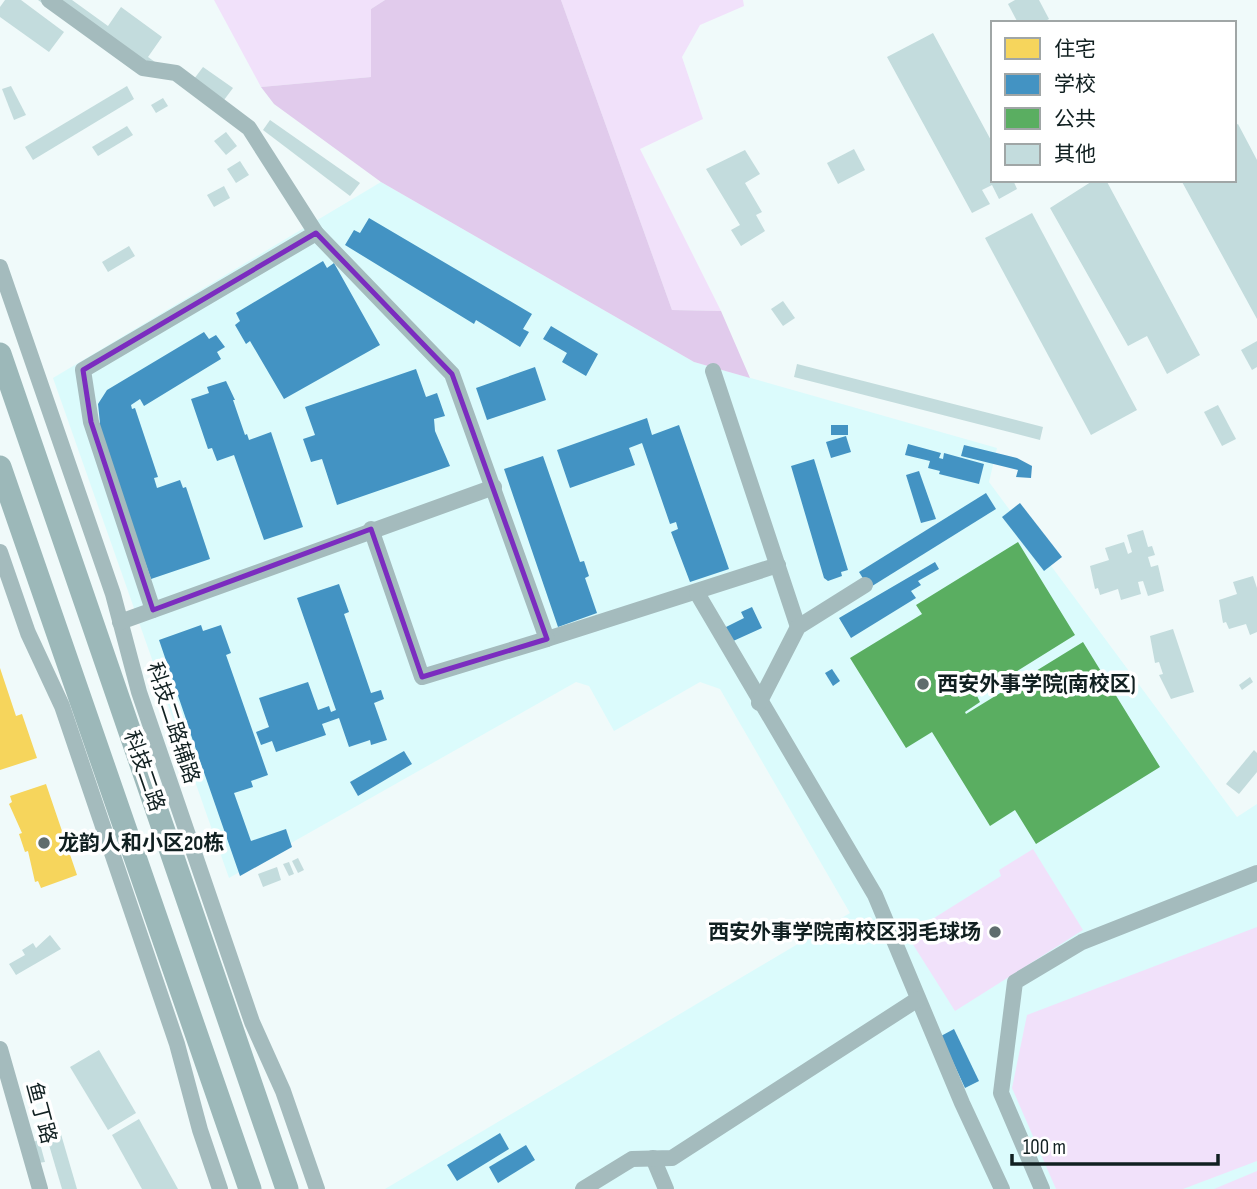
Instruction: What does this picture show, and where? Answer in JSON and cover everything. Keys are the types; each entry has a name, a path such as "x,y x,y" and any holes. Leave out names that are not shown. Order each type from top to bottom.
{"main road":[{"name":"科技二路","path":"0,354 287,1189"},
{"name":"科技二路","path":"0,467 250,1189"}],"street":[{"path":"50,0 143,68 176,74 249,128 316,233 452,374 547,639"},
{"path":"153,610 91,422 83,370 316,233"},
{"name":"科技二路辅路","path":"0,267 120,622 139,692 252,1022 283,1091 317,1189"},
{"path":"713,371 798,626"},
{"path":"120,622 371,529 494,487"},
{"path":"371,529 422,677 697,593 778,565"},
{"path":"0,552 28,633 66,719 177,1044 200,1130 220,1189"},
{"path":"759,703 798,626 865,585"},
{"path":"697,593 759,703 874,895 1002,1189"},
{"path":"1042,1189 1000,1093 1015,982 1082,942 1257,873"},
{"path":"583,1189 632,1159 673,1158 918,999"},
{"name":"鱼丁路","path":"0,1049 40,1189"},
{"path":"653,1158 666,1189"}],"highlighted area":[{"path":"316,233 452,374 547,639 422,677 371,529 153,610 91,422 83,370"}],"shaded area":[{"path":"214,0 385,0 371,9 371,77 261,87"},
{"path":"385,0 561,0 672,310 721,311 750,378 694,362 381,182 274,104 261,87 371,77 371,9"},
{"path":"561,0 743,0 744,6 700,25 682,57 703,119 640,149 721,311 672,310"},
{"name":"西安外事学院(南校区)","path":"381,182 694,362 997,448 989,482 1237,817 1257,804 1257,1189 385,1189 850,913 720,689 700,682 614,731 589,686 576,682 229,878 53,378"},
{"name":"西安外事学院南校区羽毛球场","path":"1033,849 1083,930 955,1011 907,935 1001,876 999,870"},
{"path":"1257,927 1257,1161 1183,1189 1056,1189 1012,1088 1027,1015"},
{"path":"1257,1171 1257,1189 1214,1189"}],"building: 住宅":[{"path":"0,668 16,716 22,714 37,758 0,770"},
{"name":"龙韵人和小区20栋","path":"46,784 77,875 41,888 38,881 35,882 28,851 25,852 19,834 22,833 9,804 12,802 10,796"}],"building: 学校":[{"path":"369,218 532,314 523,329 529,332 520,347 476,320 474,324 345,245 354,230 360,233"},
{"path":"323,261 327,268 334,263 380,345 284,399 250,341 246,344 235,325 240,321 236,313"},
{"path":"551,326 598,354 586,376 562,362 567,353 543,339"},
{"path":"204,332 209,339 216,335 225,347 217,352 221,359 144,406 140,399 131,405 132,409 135,408 158,477 154,478 157,488 180,480 183,488 186,487 210,559 151,579 96,424 100,423 98,404 107,390"},
{"path":"535,367 546,400 487,420 476,388"},
{"path":"416,369 426,397 437,393 445,416 434,419 435,431 450,466 337,505 322,459 311,462 303,439 315,435 305,407"},
{"path":"226,381 249,440 271,432 303,527 264,540 234,455 217,461 212,448 208,449 191,399 209,393 207,387"},
{"path":"647,418 652,435 679,425 729,569 690,582 671,532 678,529 676,522 670,524 642,443 629,448 635,465 570,488 557,450"},
{"path":"831,425 848,425 848,435 831,435"},
{"path":"846,436 851,452 831,458 826,442"},
{"path":"908,444 941,453 939,458 943,459 944,453 984,464 979,484 939,474 940,471 928,468 930,461 905,455"},
{"path":"964,445 1017,458 1032,466 1031,478 1016,477 1018,470 961,456"},
{"path":"543,456 580,562 584,561 589,576 585,578 597,613 558,627 504,469"},
{"path":"814,459 848,570 841,572 842,576 828,581 824,578 791,466"},
{"path":"919,471 936,519 921,523 906,475"},
{"path":"986,493 996,509 869,588 859,572"},
{"path":"1020,503 1062,557 1044,571 1002,517"},
{"path":"935,562 939,569 918,581 921,585 911,591 916,598 851,638 839,618"},
{"path":"339,584 349,612 344,614 371,693 381,690 384,699 374,703 387,740 371,745 370,740 349,747 339,718 322,724 326,735 276,752 272,741 261,745 256,732 269,727 259,698 308,682 318,710 329,706 331,712 336,710 297,598"},
{"path":"752,607 762,628 731,642 724,628 744,618 741,612"},
{"path":"201,625 203,631 221,625 231,653 226,655 268,775 251,781 253,787 234,793 251,841 286,829 292,847 240,876 191,735 184,738 179,724 187,722 159,640"},
{"path":"832,669 840,681 833,686 825,673"},
{"path":"404,751 412,764 358,796 350,782"},
{"path":"954,1029 979,1081 965,1088 941,1036"},
{"path":"500,1133 509,1149 457,1181 447,1165"},
{"path":"526,1145 535,1160 498,1183 489,1167"}],"building: 公共":[{"path":"1018,542 1075,635 977,696 980,702 965,712 966,714 1083,642 1160,767 1036,844 1015,810 990,826 932,732 906,748 850,658 922,614 916,605"}],"building: 其他":[{"path":"5,0 21,0 64,32 49,52 0,17 0,7"},
{"path":"38,0 72,0 108,26 121,7 162,37 148,57 155,62 134,71"},
{"path":"1015,0 1039,0 1049,19 1017,21 1008,4"},
{"path":"933,33 991,140 991,182 1014,182 1017,189 999,199 992,185 982,190 990,204 972,213 887,57"},
{"path":"203,67 233,88 224,100 194,79"},
{"path":"11,86 26,115 14,120 2,89"},
{"path":"127,86 134,99 33,160 25,147"},
{"path":"163,98 168,106 156,113 151,105"},
{"path":"270,120 360,183 350,196 263,130"},
{"path":"1238,124 1257,160 1257,319 1182,182 1236,182"},
{"path":"127,126 133,135 98,156 92,147"},
{"path":"226,132 237,146 226,155 214,141"},
{"path":"854,149 865,170 838,184 827,163"},
{"path":"745,150 760,174 745,183 762,212 756,215 765,231 741,246 731,230 740,225 706,169"},
{"path":"240,161 249,175 236,183 227,169"},
{"path":"1091,182 1107,182 1200,355 1167,374 1147,336 1128,346 1050,208"},
{"path":"224,186 230,198 214,207 207,195"},
{"path":"1032,213 1137,410 1091,435 985,238"},
{"path":"129,246 135,256 108,272 102,262"},
{"path":"783,301 795,318 783,326 771,309"},
{"path":"1257,341 1257,367 1252,370 1241,350"},
{"path":"797,364 1043,427 1040,440 794,377"},
{"path":"1218,405 1236,439 1222,446 1204,412"},
{"path":"1143,530 1148,547 1152,546 1155,555 1148,557 1151,567 1158,565 1164,591 1148,596 1143,581 1138,582 1141,594 1121,600 1118,589 1100,595 1098,588 1095,589 1090,566 1109,560 1105,548 1124,542 1128,554 1132,552 1127,535"},
{"path":"1253,576 1257,588 1257,632 1250,635 1246,624 1229,629 1226,622 1223,623 1219,600 1237,594 1233,582"},
{"path":"1173,629 1194,692 1171,699 1159,675 1163,674 1159,662 1155,663 1150,636"},
{"path":"1250,677 1253,682 1242,690 1239,685"},
{"path":"1254,750 1257,753 1257,772 1239,794 1226,784"},
{"path":"298,858 304,870 298,873 292,861"},
{"path":"289,862 294,874 289,876 283,864"},
{"path":"277,867 281,880 263,887 258,874"},
{"path":"50,935 61,949 16,975 9,964 25,955 22,950 33,943 36,948"},
{"path":"99,1050 136,1113 108,1130 70,1067"},
{"path":"139,1119 178,1189 142,1189 112,1135"},
{"path":"58,1124 77,1189 62,1189 44,1128"},
{"path":"39,1140 45,1162 38,1163 33,1142"}],"place":[{"name":"西安外事学院(南校区)","path":"923,684"},
{"name":"龙韵人和小区20栋","path":"44,843"},
{"name":"西安外事学院南校区羽毛球场","path":"995,932"}]}
